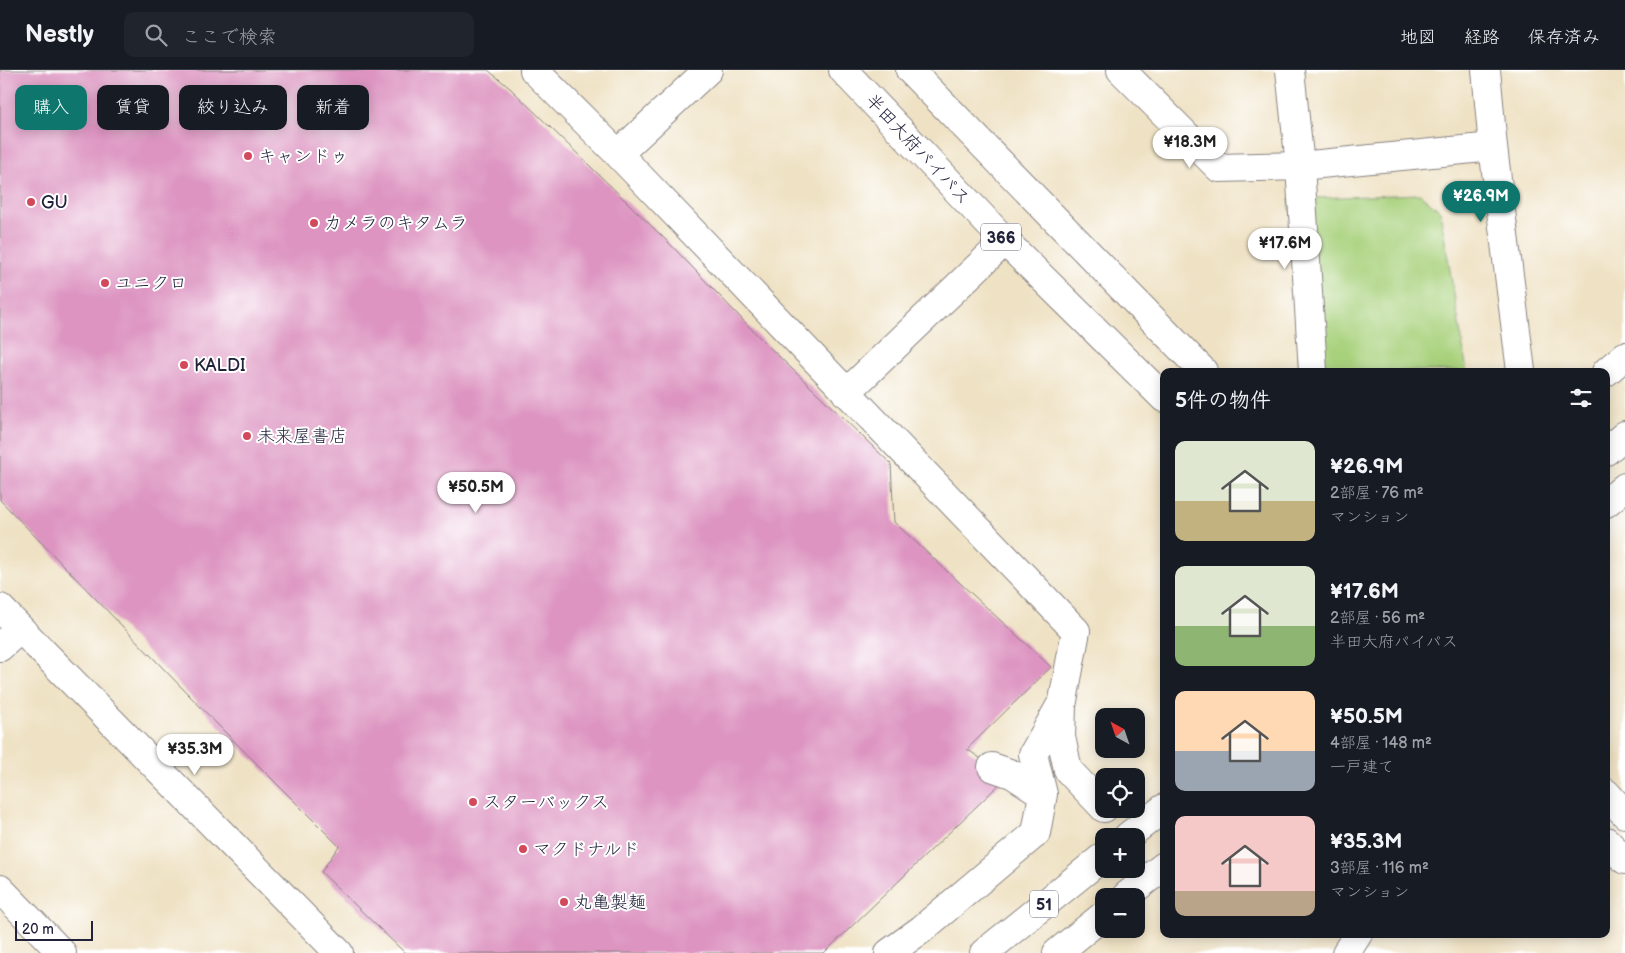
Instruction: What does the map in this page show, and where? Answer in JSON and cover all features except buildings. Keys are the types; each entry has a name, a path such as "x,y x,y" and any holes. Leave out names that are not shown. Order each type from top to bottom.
{"main road":[{"path":"534,70 618,154 1076,631 1063,700 1061,737 1068,770 1095,798"},
{"path":"618,154 708,70"},
{"name":"半田大府パイパス","path":"843,70 1005,241 1160,394"},
{"path":"910,70 1200,368"},
{"path":"1121,70 1219,168 1300,166 1493,147"},
{"path":"1290,70 1300,166 1313,368"},
{"path":"1486,70 1493,147 1521,368"},
{"path":"846,393 1005,241"},
{"path":"1610,369 1625,356"},
{"path":"1610,448 1625,435"},
{"path":"1610,500 1625,488"},
{"path":"0,608 339,953"},
{"path":"0,647 20,629"},
{"path":"889,953 922,929 1036,833 1043,794 1033,754 1063,700"},
{"path":"992,767 1012,774 1043,794"},
{"path":"1610,797 1625,814"},
{"path":"1139,828 1160,811"},
{"path":"1113,818 1122,828"},
{"path":"1610,845 1625,860"},
{"name":"51","path":"984,953 1095,863"},
{"path":"1136,888 1160,869"},
{"path":"0,889 62,953"},
{"path":"1056,953 1095,922"},
{"path":"1346,953 1355,938"}],"green space":[{"path":"1420,194 1440,211 1466,368 1312,368 1289,199"}],"place":[{"name":"キャンドゥ","path":"248,156"},
{"name":"GU","path":"31,202"},
{"name":"カメラのキタムラ","path":"314,223"},
{"name":"ユニクロ","path":"105,283"},
{"name":"KALDI","path":"184,365"},
{"name":"未来屋書店","path":"247,436"},
{"name":"スターバックス","path":"473,802"},
{"name":"マクドナルド","path":"523,849"},
{"name":"丸亀製麺","path":"564,902"}]}
